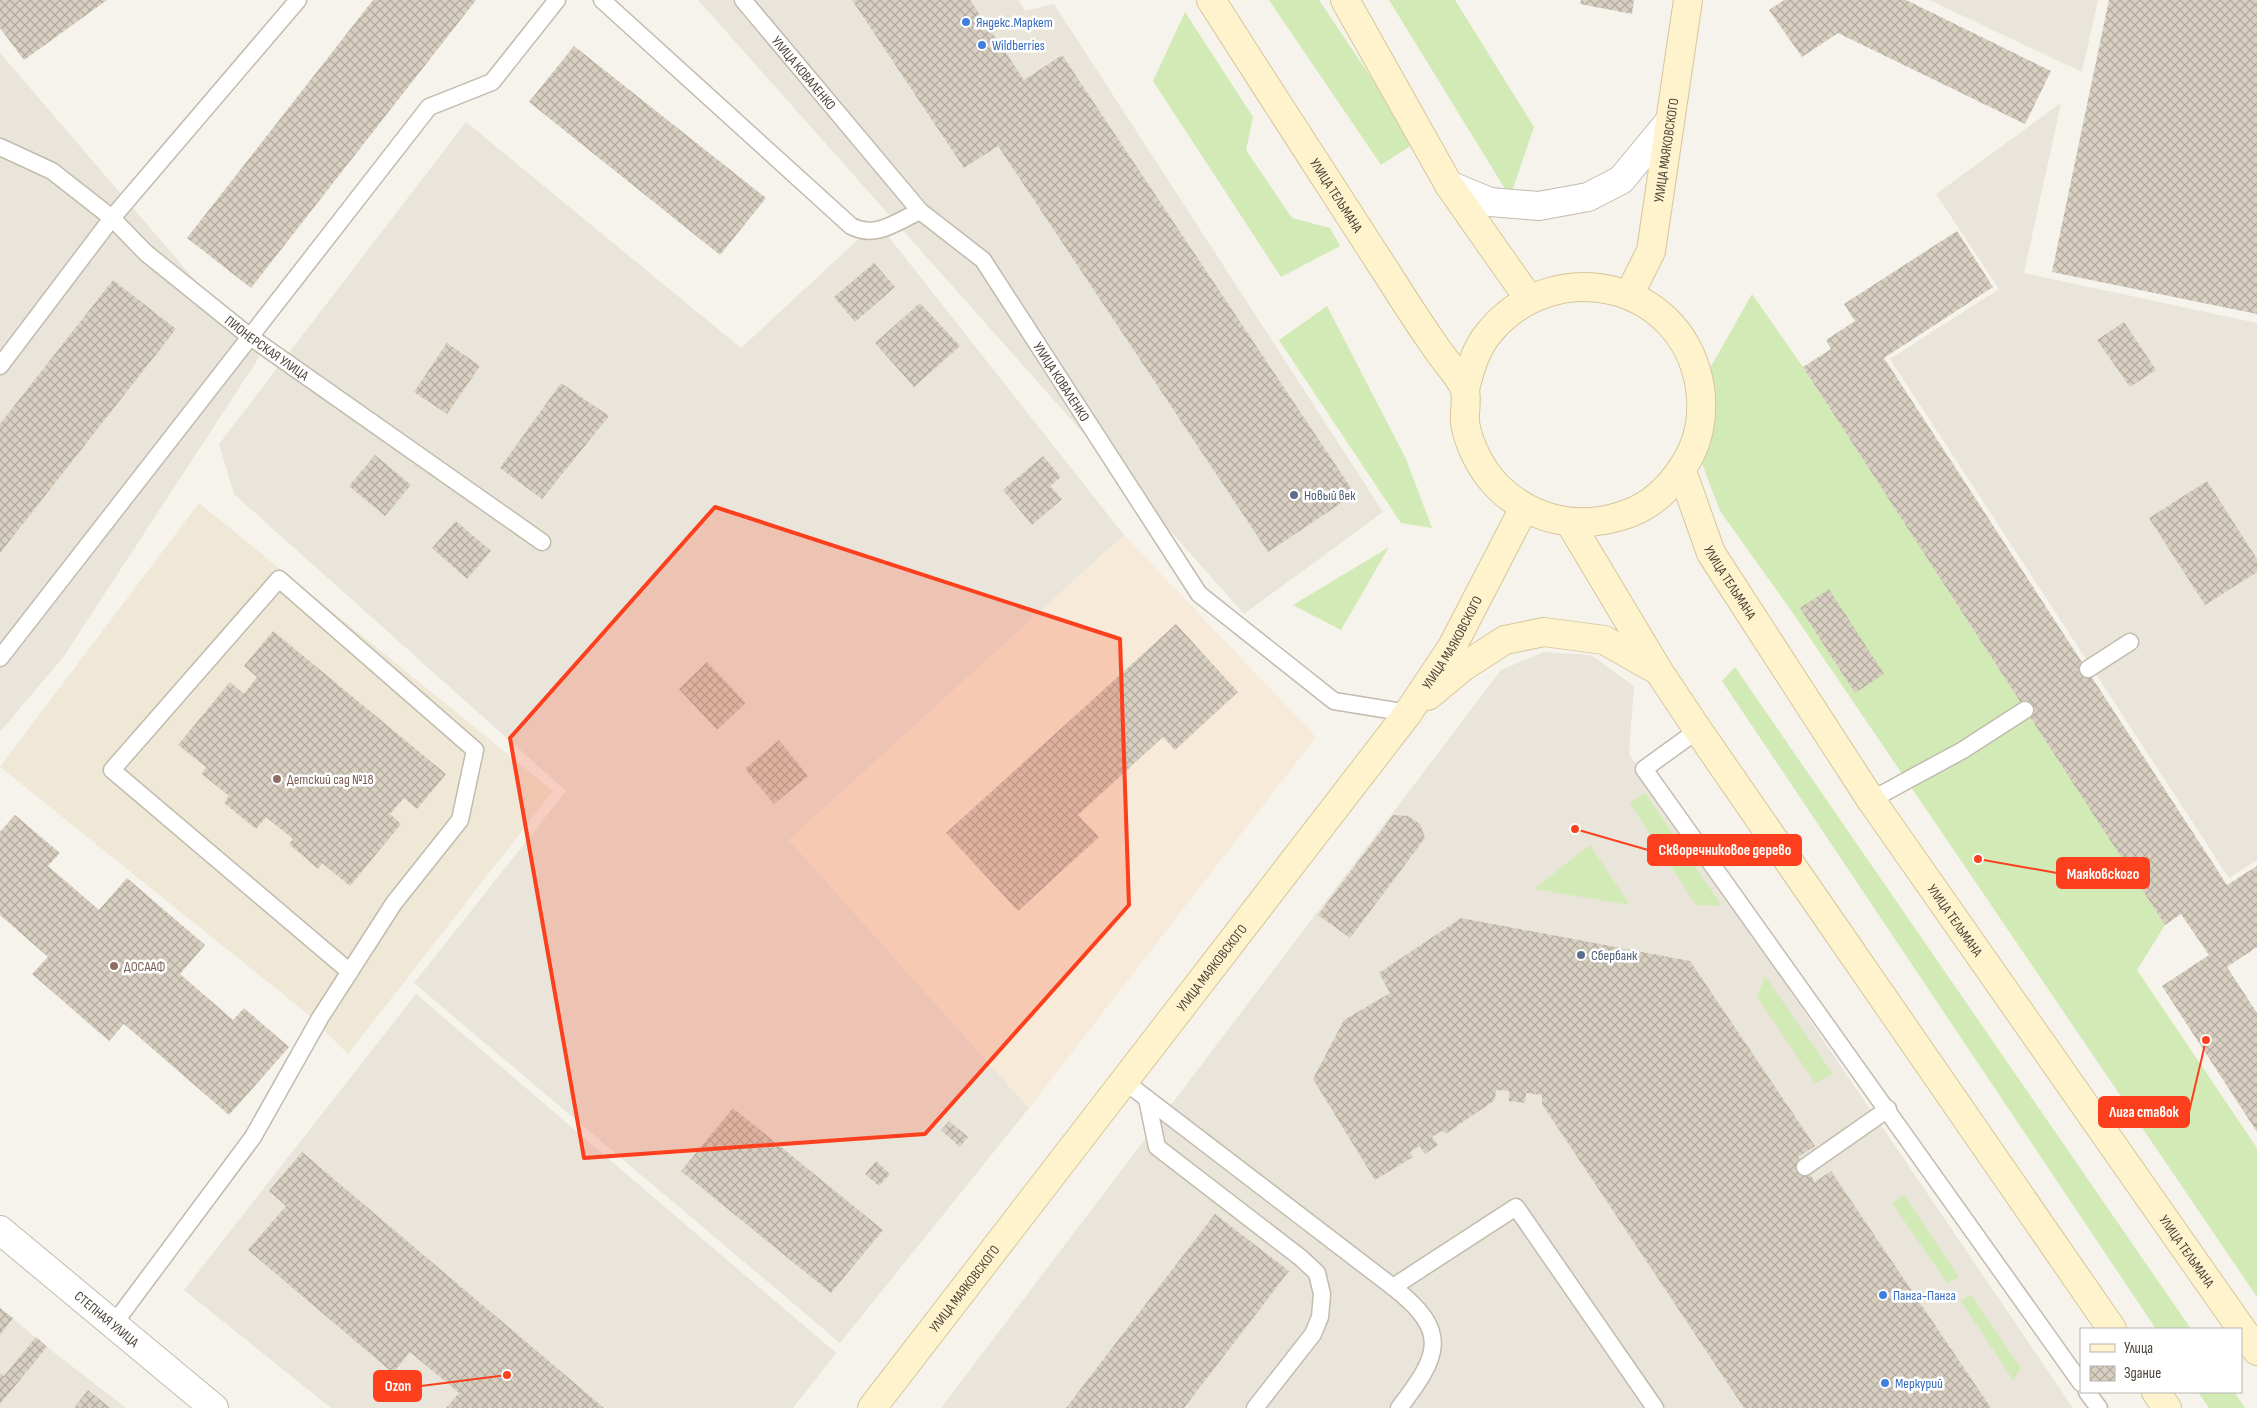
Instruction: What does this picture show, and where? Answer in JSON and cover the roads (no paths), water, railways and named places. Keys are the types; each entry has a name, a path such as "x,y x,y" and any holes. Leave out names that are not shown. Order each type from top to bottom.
{"main road":[{"name":"УЛИЦА ТЕЛЬМАНА","path":"1211,0 1422,328 1465,389"},
{"path":"1345,0 1448,185 1529,299"},
{"name":"УЛИЦА МАЯКОВСКОГО","path":"1629,295 1651,251 1688,0"},
{"path":"1578,286 1604,288 1629,295 1659,313 1683,339 1697,370 1702,405 1697,440 1682,471 1660,495 1633,513 1602,522 1570,523 1546,518 1524,508 1496,486 1476,457 1465,424 1465,389 1472,361 1486,336 1505,315 1529,299 1553,290 1578,286"},
{"name":"УЛИЦА ТЕЛЬМАНА","path":"1682,471 1711,554 1871,800 2241,1328"},
{"name":"УЛИЦА МАЯКОВСКОГО","path":"872,1408 1408,713 1452,647 1524,508"},
{"path":"1570,523 1658,670 1698,730 2111,1328"},
{"path":"1408,713 1464,667 1505,640 1544,632 1604,640 1658,670"},
{"name":"УЛИЦА ТЕЛЬМАНА","path":"2242,1330 2257,1351"},
{"path":"2157,1393 2167,1408"}],"street":[{"path":"1448,185 1490,202 1539,206 1588,197 1621,180 1669,122"},
{"name":"СТЕПНАЯ УЛИЦА","path":"0,1230 214,1408"}],"lane":[{"path":"0,366 112,218 298,0"},
{"path":"0,658 428,107 492,82 557,0"},
{"path":"602,0 851,226 863,233 878,231 920,211"},
{"name":"УЛИЦА КОВАЛЕНКО","path":"743,0 920,211 983,260 1199,594 1334,701 1408,713"},
{"name":"ПИОНЕРСКАЯ УЛИЦА","path":"0,147 52,171 112,218 146,253 249,336 542,542"},
{"path":"113,1325 253,1137 320,1018 350,972 394,903 460,820 475,750 279,579 112,770 350,972"},
{"path":"2088,669 2130,642"},
{"path":"1871,800 1963,750 2026,710"},
{"path":"1698,730 1644,769 1888,1109 2080,1382"},
{"path":"1124,1081 1393,1287 1409,1300 1429,1322 1432,1341 1430,1361 1422,1378 1399,1408"},
{"path":"1147,1099 1157,1147 1301,1258 1316,1272 1322,1294 1320,1317 1313,1334 1256,1408"},
{"path":"1805,1167 1888,1109"},
{"path":"1393,1287 1516,1207 1655,1408"},
{"path":"2088,1393 2099,1408"}],"place":[{"name":"Яндекс.Маркет","path":"966,22"},
{"name":"Wildberries","path":"982,45"},
{"name":"Новый век","path":"1294,495"},
{"name":"Детский сад №18","path":"277,779"},
{"name":"Скворечниковое дерево","path":"1575,829"},
{"name":"Маяковского","path":"1978,859"},
{"name":"Сбербанк","path":"1581,955"},
{"name":"ДОСААФ","path":"114,966"},
{"name":"Лига ставок","path":"2206,1040"},
{"name":"Панга-Панга","path":"1883,1295"},
{"name":"Ozon","path":"507,1375"},
{"name":"Меркурий","path":"1885,1383"}]}
